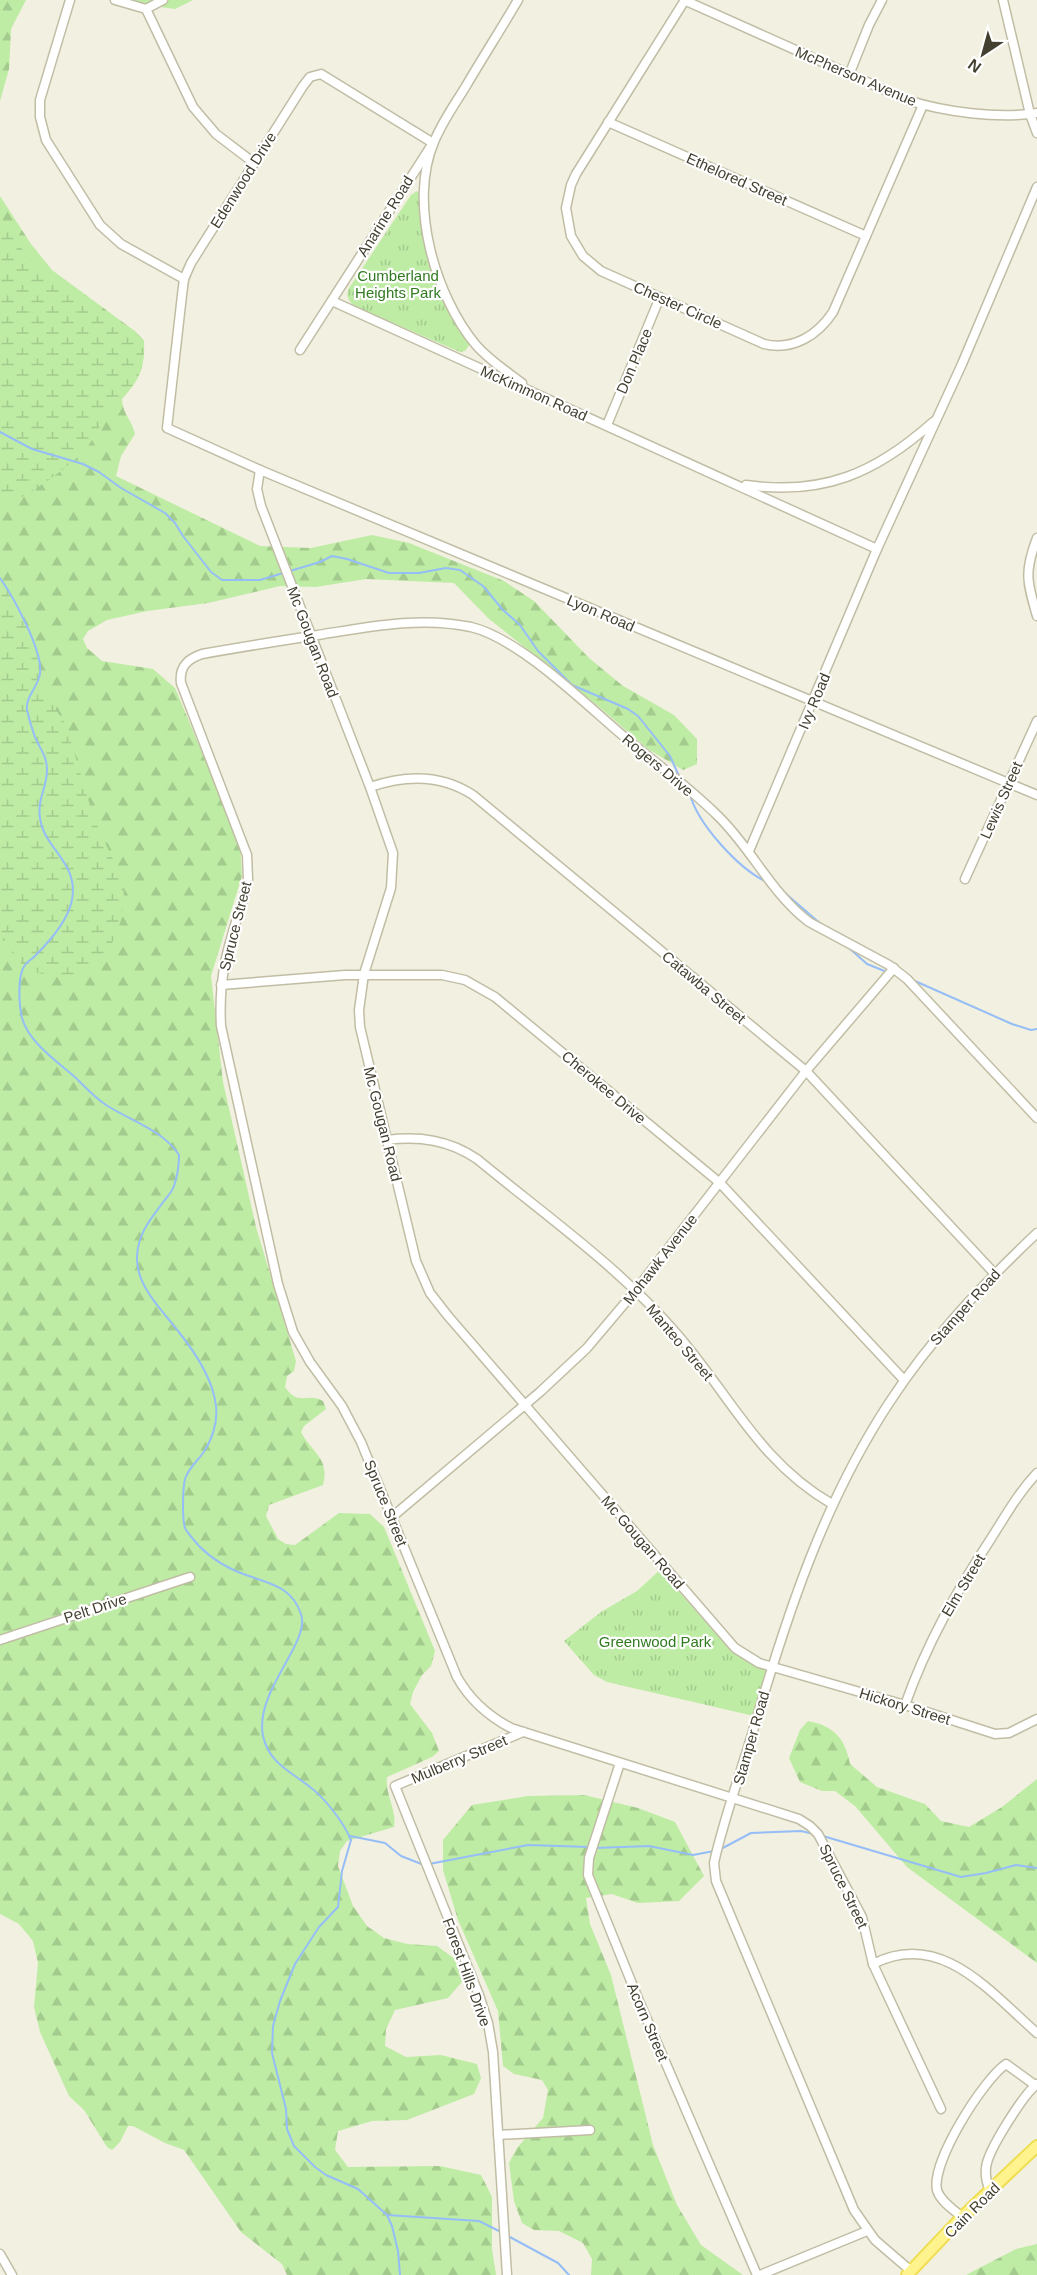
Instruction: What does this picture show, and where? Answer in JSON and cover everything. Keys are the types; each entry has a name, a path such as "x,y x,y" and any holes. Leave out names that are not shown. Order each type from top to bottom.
{"main road":[{"name":"Cain Road","path":"909,2273 962,2217 1037,2146"}],"street":[{"path":"70,0 40,100 40,117 46,140 99,225 121,244 184,279"},
{"path":"115,0 146,9 163,0"},
{"name":"Anarine Road","path":"300,350 433,143 518,0"},
{"name":"McPherson Avenue","path":"684,0 849,75 923,105 972,112 1033,114"},
{"name":"Chester Circle","path":"684,0 571,185 566,208 569,231 576,247 591,264 764,344 782,346 799,342 819,330 833,312 923,105"},
{"path":"849,75 869,25 882,0"},
{"path":"1003,0 1037,133"},
{"path":"146,9 193,107 216,134 254,163"},
{"name":"Edenwood Drive","path":"167,428 184,279 191,263 310,77 315,74 326,76 433,143"},
{"name":"Ethelored Street","path":"608,122 866,236"},
{"name":"Anarine Road","path":"433,143 426,174 424,209 432,255 448,299 461,325 477,346 495,363 534,392"},
{"name":"McKimmon Road","path":"332,301 877,549 937,419 1037,187"},
{"name":"Don Place","path":"607,425 660,297"},
{"name":"McKimmon Road","path":"736,483 789,489 843,478 870,468 892,455 937,419"},
{"name":"Lyon Road","path":"167,428 260,470 1037,795"},
{"name":"Mc Gougan Road","path":"260,470 257,489 261,506 390,842 394,865 392,888 363,975 359,1010 360,1028 416,1261 430,1293 448,1316 735,1648 754,1661 772,1667"},
{"path":"1037,538 1029,587 1037,616"},
{"name":"Ivy Road","path":"749,851 877,549"},
{"name":"Rogers Drive","path":"187,661 191,657 202,654 383,624 430,622 471,627 498,637 523,653 559,682 716,813 749,851 771,885 799,915 894,968 915,987 1037,1118"},
{"name":"Spruce Street","path":"187,661 181,672 181,683 247,855 246,890 226,954 221,985 221,1026 281,1293 293,1332 301,1348 351,1421 463,1687 491,1716 523,1732 799,1819 814,1830 862,1917 873,1964 941,2109"},
{"name":"Lewis Street","path":"965,879 1037,721"},
{"name":"Catawba Street","path":"370,787 401,779 418,778 441,780 463,789 806,1071 994,1273"},
{"name":"Mohawk Avenue","path":"392,1517 566,1369 587,1348 636,1290 806,1071 894,968"},
{"name":"Cherokee Drive","path":"221,985 363,975 442,975 465,980 481,988 495,997 720,1183 904,1380"},
{"name":"Manteo Street","path":"387,1140 418,1138 435,1140 468,1152 636,1290 689,1349 768,1454 803,1485 832,1504"},
{"name":"Stamper Road","path":"909,2273 867,2231 854,2210 716,1881 716,1858 772,1667 801,1579 832,1504 867,1438 904,1380 936,1339 994,1273 1037,1233"},
{"name":"Elm Street","path":"905,1705 932,1637 1016,1499 1037,1473"},
{"name":"Pelt Drive","path":"0,1640 190,1577"},
{"name":"Hickory Street","path":"772,1667 905,1705 995,1734 1009,1732 1037,1719"},
{"name":"Mulberry Street","path":"395,1786 523,1732"},
{"name":"Acorn Street","path":"620,1763 589,1858 588,1875 639,2001 758,2275 867,2231"},
{"name":"Forest Hills Drive","path":"395,1786 479,1995 488,2023 493,2052 507,2275"},
{"path":"873,1964 888,1956 911,1953 945,1959 965,1971 1037,2033"},
{"path":"962,2217 941,2199 937,2191 937,2182 952,2136 992,2076 1006,2064 1036,2084 992,2147 986,2167 986,2181 990,2191"},
{"path":"498,2135 590,2130"},
{"path":"0,2254 12,2275"}],"green space":[{"path":"0,0 26,0 11,29 9,69 0,101"},
{"path":"111,0 193,0 175,9"},
{"name":"Cumberland Heights Park","path":"417,191 424,198 429,255 470,344 465,351 460,352 356,307 348,296 349,288 411,195"},
{"path":"0,196 31,244 52,270 136,332 144,341 144,359 140,373 122,399 135,434 121,456 116,476 260,546 311,548 372,535 409,543 504,581 534,601 589,658 623,686 674,715 697,739 697,764 683,770 648,749 488,618 454,583 366,579 316,587 280,586 208,603 147,611 107,620 88,631 83,639 87,648 102,661 153,669 175,688 240,843 242,876 211,976 223,1082 256,1227 296,1361 294,1371 287,1376 285,1387 299,1398 323,1401 326,1409 304,1426 301,1432 322,1462 325,1476 323,1485 269,1505 266,1516 278,1539 286,1544 295,1545 339,1513 370,1514 384,1527 435,1651 431,1666 422,1675 413,1692 410,1704 432,1733 439,1751 432,1757 387,1777 394,1814 394,1827 347,1841 340,1851 338,1866 353,1906 367,1926 384,1938 407,1944 437,1946 455,1959 462,1982 448,1998 395,2010 386,2029 385,2046 406,2057 441,2055 477,2064 481,2078 474,2094 407,2120 372,2121 338,2131 335,2150 348,2167 440,2166 481,2175 492,2197 492,2249 496,2275 287,2275 282,2264 241,2232 184,2150 133,2126 128,2126 120,2142 112,2150 107,2147 84,2110 69,2096 40,2032 34,2007 38,1963 33,1941 19,1924 0,1914"},
{"path":"0,218 19,245 41,269 67,290 121,322 144,341 144,355 139,376 107,416 84,451 44,483 0,509"},
{"path":"0,578 22,613 37,657 38,682 66,725 94,819 123,881 124,899 115,938 106,952 82,971 69,976 56,977 30,971 15,958 0,931"},
{"name":"Greenwood Park","path":"660,1570 731,1651 766,1671 754,1716 607,1682 594,1675 564,1641 601,1612 637,1591"},
{"path":"808,1721 825,1726 837,1735 845,1747 850,1764 877,1787 925,1804 941,1821 969,1827 1002,1807 1037,1779 1037,1963 907,1867 855,1806 835,1791 822,1791 800,1782 789,1758 800,1730"},
{"path":"584,1795 638,1808 675,1822 704,1876 679,1901 638,1903 612,1894 586,1898 590,1924 611,1975 653,2145 677,2205 701,2245 743,2275 591,2275 592,2259 583,2243 559,2231 534,2230 522,2223 514,2201 509,2163 517,2148 543,2118 548,2090 542,2080 514,2074 503,2066 498,2011 458,1920 443,1870 443,1840 472,1805 528,1796"},
{"path":"1037,2244 1037,2275 966,2275 1016,2249"}],"waterway":[{"path":"0,432 32,449 83,464 165,513 211,572 222,580 260,580 320,562 332,556 389,573 419,573 446,568 460,570 483,586 503,610 520,625 538,651 572,685 628,709 638,716 670,756 679,776"},
{"path":"0,578 26,624 40,663 39,678 27,705 33,731 47,765 47,776 39,811 40,818 48,839 71,876 73,887 67,916 47,944 22,970 19,990 22,1018 37,1043 94,1096 155,1132 179,1155 178,1171 173,1188 146,1227 137,1257 145,1288 197,1357 211,1386 216,1406 212,1437 185,1479 184,1526 199,1546 216,1560 235,1571 273,1584 286,1592 297,1605 301,1614 302,1626 298,1639 267,1702 262,1719 263,1736 275,1760 328,1804 351,1840 342,1871 338,1907 319,1927 295,1964 273,2026 272,2053 286,2109 287,2129 294,2146 315,2167 326,2175 358,2189 387,2215 398,2251 400,2275"},
{"path":"690,794 701,818 720,844 743,866 765,881"},
{"path":"785,893 822,925"},
{"path":"849,948 867,964 887,972"},
{"path":"915,981 1012,1024 1031,1030 1037,1029"},
{"path":"719,1850 751,1833 801,1831 814,1834"},
{"path":"350,1836 385,1843 401,1856 424,1865"},
{"path":"823,1836 961,1877 1016,1865 1037,1868"},
{"path":"429,1864 528,1845 589,1847"},
{"path":"595,1848 649,1846 693,1855 714,1851"},
{"path":"387,2215 479,2221 501,2232"},
{"path":"508,2236 558,2263 569,2275"}]}
